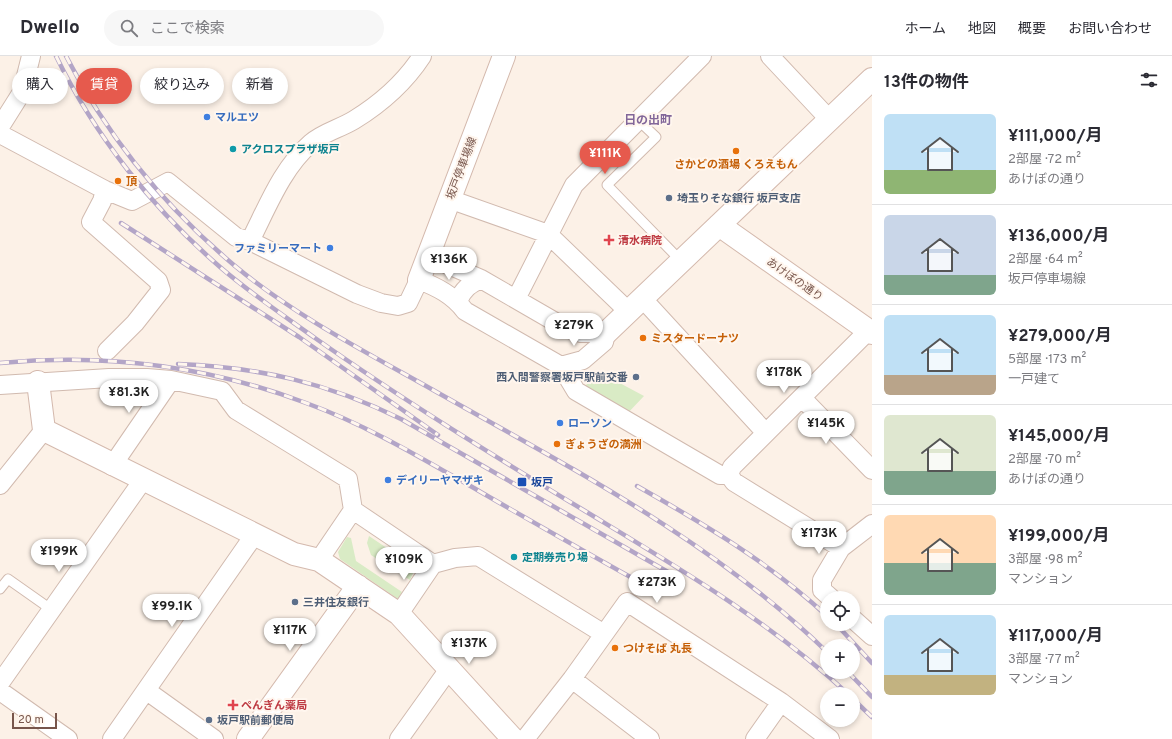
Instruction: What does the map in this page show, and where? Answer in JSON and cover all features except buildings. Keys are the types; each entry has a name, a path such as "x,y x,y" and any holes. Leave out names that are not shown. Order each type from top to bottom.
{"street":[{"path":"0,127 22,92 31,56"},
{"path":"250,241 282,179 293,163 310,144 321,135 353,121 402,83 422,56"},
{"name":"坂戸停車場線","path":"419,280 504,56"},
{"path":"516,299 574,185 702,56"},
{"path":"770,56 829,119"},
{"path":"561,366 583,360 604,342 606,333 872,79"},
{"path":"0,134 105,190 132,201 146,192 168,182 236,237 250,241 357,294 381,303 398,306 408,303 419,280 437,287 458,301 465,311 561,366 576,391 720,476 729,475"},
{"path":"105,190 102,201 91,222 158,281 161,290 135,323 107,351"},
{"path":"449,199 548,234 635,305 765,432"},
{"name":"あけぼの通り","path":"719,225 870,332"},
{"path":"428,256 481,278 564,327 581,333 606,333"},
{"path":"458,301 461,293 469,285 481,278"},
{"path":"729,475 732,467 765,432 870,332"},
{"path":"0,386 38,382 109,378 171,380 222,390 236,410 348,479 353,510 319,560"},
{"path":"112,466 171,380"},
{"path":"0,485 44,430 38,382"},
{"path":"802,398 872,470"},
{"path":"44,430 112,466 294,554 319,560 399,614 513,739"},
{"path":"729,475 734,482 841,548"},
{"path":"0,683 143,480"},
{"path":"353,510 433,564"},
{"path":"823,591 822,580 841,548 872,524"},
{"path":"112,739 255,534"},
{"path":"399,614 433,564 456,558 478,556 604,634"},
{"path":"248,739 358,586"},
{"path":"525,739 572,678 627,602 781,702 830,739"},
{"path":"860,625 872,636"},
{"path":"399,739 449,668"},
{"path":"572,678 650,739"},
{"path":"0,691 68,739"},
{"path":"146,691 214,739"},
{"path":"755,739 781,702"}],"lane":[{"path":"638,120 656,137 607,185 681,261"},
{"path":"0,589 8,579 52,610"}],"green space":[{"path":"599,372 644,396 626,415 582,389"},
{"path":"369,536 409,563 413,573 410,580 371,555 367,543"},
{"path":"347,537 351,538 356,561 402,592 398,599 340,559 338,552"}],"railway":[{"path":"56,56 71,86 89,115 107,143 128,170 149,196 195,245 231,277 348,361 415,405 721,596 787,642 840,687"},
{"path":"66,56 82,86 100,114 140,169 185,220 235,266 280,300 328,330 583,475 686,539 735,574 782,611 820,646"},
{"path":"121,223 299,337 438,435"},
{"path":"0,363 39,360 78,360 155,365 194,371 269,390 329,412 373,432 652,589"},
{"path":"178,364 265,373 320,387 374,406 401,419 668,572"},
{"path":"637,486 736,545 783,579 820,610"},
{"path":"842,631 872,663"},
{"path":"855,679 872,697"},
{"path":"860,706 872,717"}],"place":[{"name":"マルエツ","path":"207,117"},
{"name":"アクロスプラザ坂戸","path":"233,149"},
{"name":"さかどの酒場 くろえもん","path":"736,151"},
{"name":"頂","path":"118,181"},
{"name":"埼玉りそな銀行 坂戸支店","path":"669,198"},
{"name":"清水病院","path":"609,240"},
{"name":"ファミリーマート","path":"330,248"},
{"name":"ミスタードーナツ","path":"643,338"},
{"name":"西入間警察署坂戸駅前交番","path":"636,377"},
{"name":"ローソン","path":"560,423"},
{"name":"ぎょうざの満洲","path":"557,444"},
{"name":"デイリーヤマザキ","path":"388,480"},
{"name":"坂戸","path":"522,482"},
{"name":"定期券売り場","path":"514,557"},
{"name":"三井住友銀行","path":"295,602"},
{"name":"つけそば 丸長","path":"615,648"},
{"name":"ぺんぎん薬局","path":"233,705"},
{"name":"坂戸駅前郵便局","path":"209,720"}],"district":[{"name":"日の出町","path":"648,120"}]}
